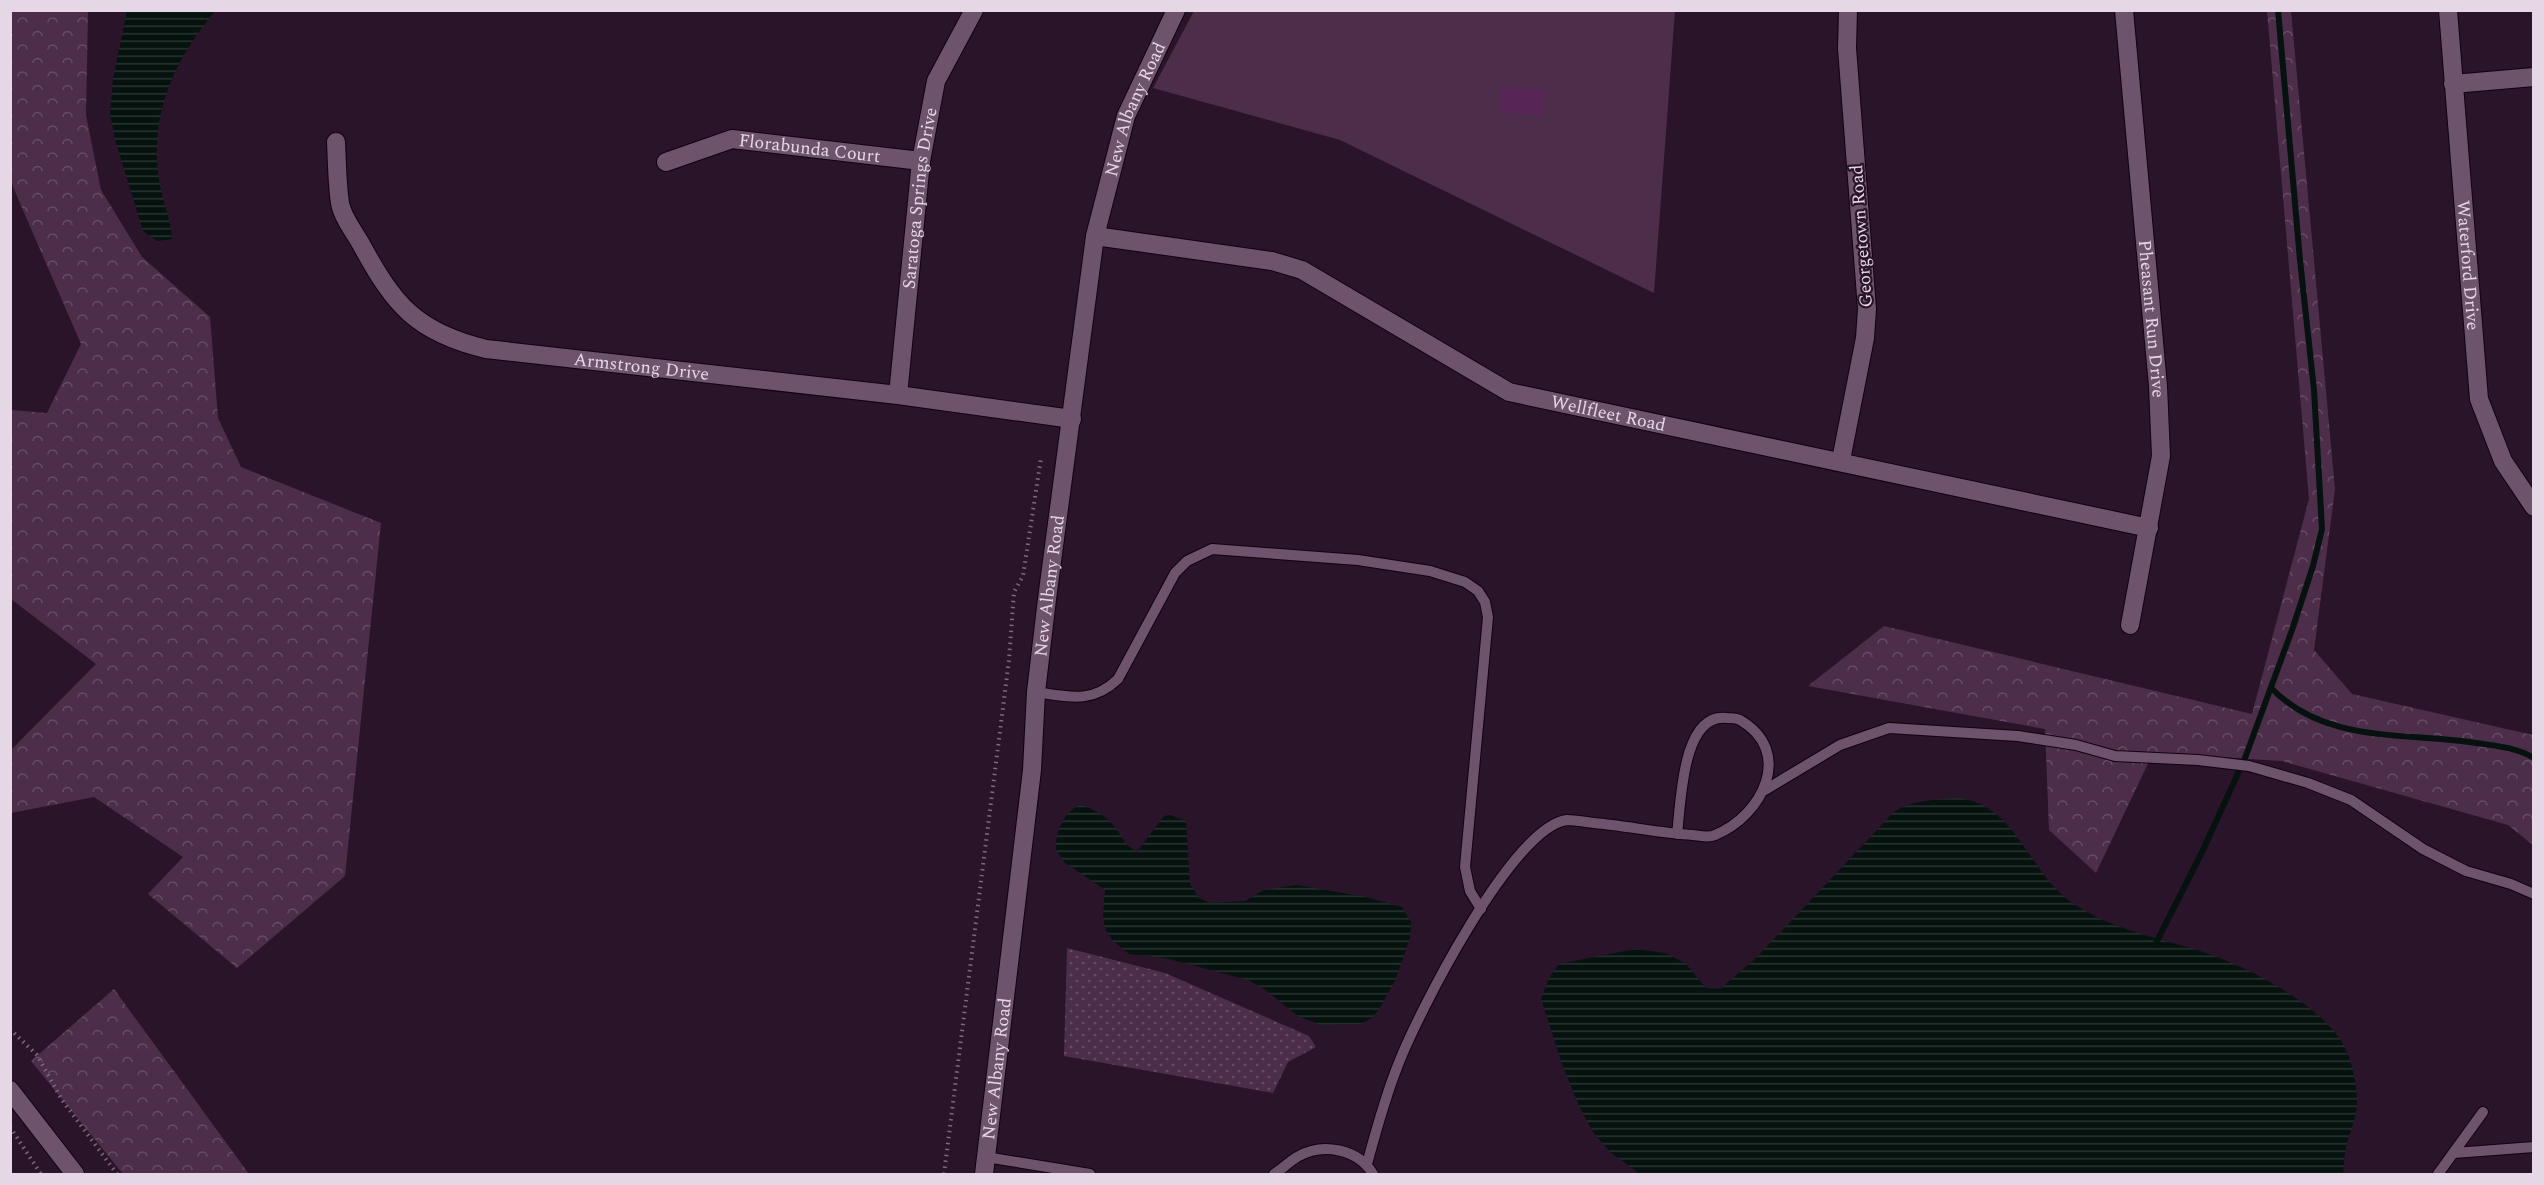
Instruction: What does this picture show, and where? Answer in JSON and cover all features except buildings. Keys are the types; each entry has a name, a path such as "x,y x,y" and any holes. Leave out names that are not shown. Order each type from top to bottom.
{"street":[{"name":"Saratoga Springs Drive","path":"898,395 921,160 936,81 974,10"},
{"name":"New Albany Road","path":"985,1166 1032,770 1036,692 1095,236 1126,116 1176,10"},
{"name":"Georgetown Road","path":"1841,460 1865,338 1867,309 1847,48 1848,10"},
{"name":"Pheasant Run Drive","path":"2124,10 2158,386 2161,456 2130,625"},
{"name":"Waterford Drive","path":"2448,10 2479,399 2503,461 2534,507"},
{"path":"2453,84 2534,77"},
{"name":"Florabunda Court","path":"666,162 732,139 921,160"},
{"name":"Armstrong Drive","path":"336,142 340,205 378,275 399,304 425,326 453,341 486,350 898,395 1072,419"},
{"name":"Wellfleet Road","path":"1095,236 1272,261 1302,270 1509,392 1841,460 2149,528"},
{"path":"10,1090 75,1174"}],"lane":[{"path":"1036,692 1087,697 1105,692 1118,679 1176,573 1187,561 1212,549 1358,560 1439,573 1465,582 1478,591 1485,602 1488,617 1465,867 1470,891 1481,909"},
{"path":"1677,834 1692,742 1701,726 1718,717 1738,719 1755,730 1767,753 1769,772 1765,790"},
{"path":"1367,1164 1398,1064 1447,964 1502,878 1542,830 1566,820 1713,837 1732,826 1751,809 1765,790 1840,746 1889,728 2018,736 2076,745 2115,756 2198,760 2249,766 2308,783 2351,800 2423,849 2466,871 2511,884 2534,894"},
{"path":"2438,1174 2483,1112"},
{"path":"2454,1153 2534,1147"},
{"path":"1274,1174 1298,1156 1323,1148 1350,1153 1367,1164 1373,1174"},
{"path":"985,1166 1090,1174"}],"path":[{"path":"944,1174 1009,660 1014,592 1023,576 1041,458"},
{"path":"10,1029 37,1055 62,1100 117,1174"},
{"path":"10,1127 40,1174"}],"green space":[{"path":"11,10 88,11 86,115 101,190 142,257 210,317 218,418 241,467 381,523 345,876 237,968 148,894 183,857 94,797 11,813 11,750 96,664 11,599 11,410 47,413 81,344 13,187 10,173"},
{"path":"1194,11 1675,11 1654,293 1340,140 1153,88"},
{"path":"2267,11 2291,11 2335,489 2314,650 2352,694 2533,735 2533,845 2508,825 2282,761 2153,753 2096,873 2049,830 2045,729 1808,686 1884,626 2252,714 2309,499"},
{"path":"1067,948 1165,973 1309,1036 1316,1047 1288,1062 1273,1093 1064,1056"},
{"path":"114,989 249,1174 123,1174 31,1061"}],"shaded area":[{"path":"127,11 215,11 200,30 177,69 162,111 157,156 159,180 172,239 157,241 143,231 116,143 110,114 113,79"},
{"path":"1961,798 1980,804 1996,814 2010,827 2056,889 2085,911 2116,925 2197,950 2236,965 2296,998 2330,1027 2342,1042 2349,1056 2357,1096 2356,1114 2346,1147 2343,1174 1640,1174 1610,1152 1593,1132 1580,1108 1563,1067 1541,999 1549,978 1559,964 1635,949 1666,953 1686,964 1706,988 1720,989 1755,959 1894,812 1917,803"},
{"path":"1081,805 1107,819 1127,844 1137,852 1164,816 1170,815 1186,821 1190,884 1199,898 1211,903 1245,901 1264,890 1297,885 1366,897 1402,907 1411,922 1410,938 1395,981 1379,1009 1372,1018 1360,1024 1321,1025 1298,1016 1264,989 1248,980 1165,958 1129,954 1112,940 1105,928 1103,915 1105,890 1064,862 1056,850 1057,837 1062,823 1070,811"}],"waterway":[{"path":"2155,945 2203,850 2245,758 2292,630 2313,566 2322,529 2314,390 2278,10"},
{"path":"2271,688 2293,706 2316,719 2341,727 2394,736 2498,746 2520,751 2534,758"}]}
